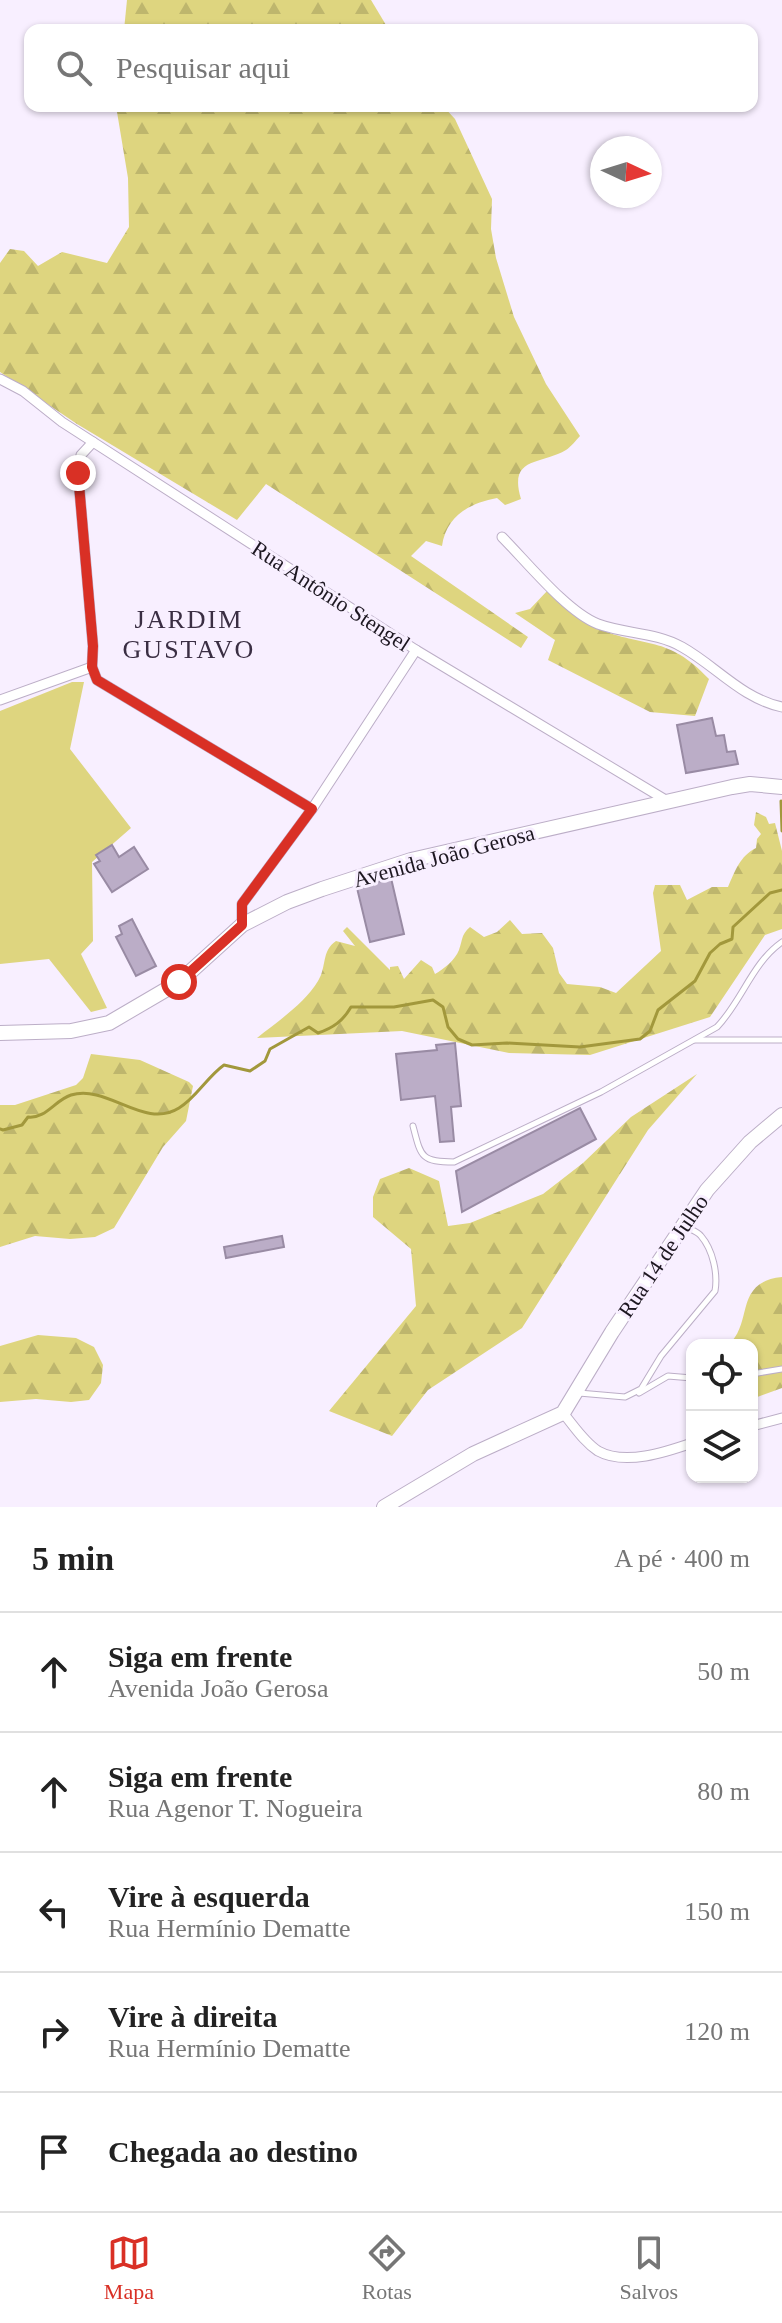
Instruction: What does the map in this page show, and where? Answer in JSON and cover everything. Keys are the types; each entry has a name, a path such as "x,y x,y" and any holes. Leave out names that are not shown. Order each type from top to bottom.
{"main road":[{"name":"Avenida João Gerosa","path":"0,1033 71,1031 109,1023 179,982 242,925 298,898 411,860 750,784 782,787"},
{"name":"Rua 14 de Julho","path":"563,1413 612,1332 725,1166 782,1115"},
{"path":"384,1507 484,1448 563,1413"}],"street":[{"name":"Rua Antônio Stengel","path":"0,379 23,391 62,422 416,650 669,802"},
{"path":"93,442 81,455 78,473 93,646 92,667 97,680 312,809"},
{"path":"502,537 578,614 599,624 667,640 684,648 740,690 782,707"},
{"path":"242,925 242,904 312,809 416,650"},
{"path":"0,700 92,667"},
{"path":"563,1413 601,1452 631,1457 686,1445"},
{"path":"758,1424 782,1418"}],"lane":[{"path":"413,1126 420,1153 431,1162 454,1162 601,1092 717,1027 726,1018 759,965 782,942"},
{"path":"694,1040 782,1040"},
{"path":"633,1395 641,1389 661,1356 715,1291 717,1279 712,1256 700,1235 683,1225"},
{"path":"758,1373 782,1369"},
{"path":"577,1393 633,1395 668,1376 686,1378"}],"green space":[{"path":"127,0 371,0 385,24 125,24"},
{"path":"117,112 449,112 455,119 492,199 491,229 496,258 514,317 546,384 580,436 566,450 523,469 518,485 521,499 505,505 497,498 469,507 448,527 442,546 426,541 411,556 528,637 521,648 266,484 237,520 77,424 0,372 0,263 10,249 24,251 38,266 62,252 107,263 129,227 128,178"},
{"path":"548,590 590,625 668,649 694,665 709,679 695,716 650,712 548,660 555,640 515,613 530,609"},
{"path":"72,682 84,682 70,749 131,828 92,862 93,941 81,954 107,1008 91,1012 49,959 0,964 0,711"},
{"path":"756,812 766,817 769,824 775,823 782,851 782,929 765,935 710,1017 590,1055 509,1053 402,1031 257,1038 306,997 321,976 331,945 336,941 355,946 343,931 347,927 390,970 390,967 398,966 404,979 421,960 432,967 435,974 445,967 457,954 470,927 484,937 497,932 510,920 522,934 542,933 553,948 559,973 567,984 600,987 616,993 661,951 653,893 655,885 680,885 687,900 712,887 728,887 742,860 756,848 761,834 754,825"},
{"path":"91,1054 140,1060 189,1082 193,1086 186,1121 163,1147 114,1228 95,1237 70,1239 35,1236 0,1247 0,1105 15,1105 76,1085 83,1078"},
{"path":"697,1074 648,1130 522,1328 428,1390 392,1436 329,1411 416,1306 411,1249 373,1217 373,1197 380,1179 409,1168 439,1181 448,1226 470,1223 543,1194 583,1163 631,1117"},
{"path":"782,1277 782,1388 758,1397 758,1339 733,1339 741,1326 750,1295 767,1280"},
{"path":"38,1335 76,1338 94,1347 103,1365 101,1383 89,1400 0,1402 0,1346"}],"building":[{"path":"712,718 716,736 724,735 727,752 735,751 738,764 686,773 677,725"},
{"path":"112,845 119,857 134,847 148,869 112,892 94,864 100,861 96,855"},
{"path":"391,878 404,934 370,942 357,888"},
{"path":"132,919 156,966 136,976 116,937 122,934 119,926"},
{"path":"455,1043 461,1106 451,1107 454,1141 440,1142 435,1096 401,1100 396,1054 437,1050 436,1045"},
{"path":"580,1108 596,1139 462,1212 456,1171"},
{"path":"282,1236 284,1247 226,1258 224,1247"}],"waterway":[{"path":"781,801 782,831"},
{"path":"0,1129 22,1125 28,1117 40,1115 65,1097 85,1093 99,1095 139,1111 166,1113 185,1104 224,1065 250,1071 265,1061 270,1049 309,1027 318,1033 328,1029 341,1020 351,1007 394,1007 433,1000 443,1007 448,1027 458,1039 472,1045 507,1043 580,1047 640,1039 650,1031 658,1010 695,981 710,953 732,939 733,927 770,893 782,890"}],"district":[{"name":"JARDIM GUSTAVO","path":"189,634"}],"route":[{"path":"78,473 93,646 92,667 97,680 312,809 242,904 242,925 179,982"}]}
